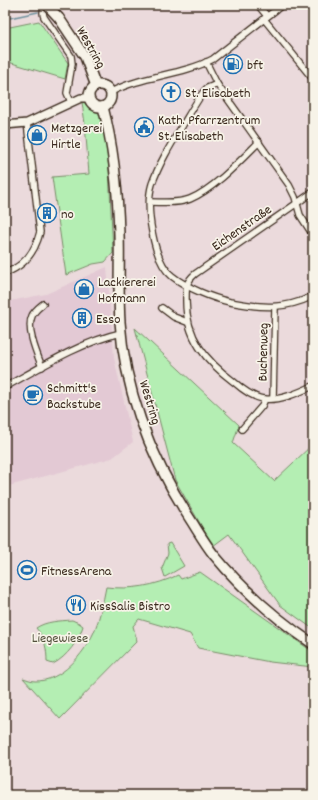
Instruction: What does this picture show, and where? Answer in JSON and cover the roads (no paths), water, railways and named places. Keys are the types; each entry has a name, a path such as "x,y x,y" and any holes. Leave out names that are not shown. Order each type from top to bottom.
{"main road":[{"name":"Westring","path":"47,5 59,18 85,57 96,86"},
{"path":"104,85 111,92 111,100 103,107 97,108 91,103 89,98 90,90 96,86 104,85"},
{"name":"Westring","path":"103,107 116,187 119,233 119,297 121,333 127,371 143,427 164,476 178,502 214,555 273,615 313,644"}],"street":[{"path":"51,5 46,6 42,14 71,56 72,64 67,93 71,102"},
{"path":"258,5 266,18 313,79"},
{"path":"111,92 139,80 196,67 213,59 282,5"},
{"path":"206,62 217,84 290,185 300,214 313,235"},
{"path":"217,84 206,89 166,152 152,184 150,223 156,246 165,268 172,276 186,285 221,300 248,306 275,307 301,301 313,296"},
{"path":"5,124 27,123 71,102 81,98 89,98"},
{"path":"5,273 14,270 24,263 37,244 40,232 27,123"},
{"path":"150,202 174,202 189,200 229,172 259,142"},
{"name":"Eichenstraße","path":"186,285 189,279 313,192"},
{"path":"186,285 187,322 197,344 212,364 239,386 253,396 265,399 289,396 313,386"},
{"path":"42,366 30,325 31,317 35,310 43,304"},
{"name":"Buchenweg","path":"273,398 275,307"},
{"path":"162,308 174,317 187,322"},
{"path":"5,387 42,366 103,337 121,333"},
{"name":"Buchenweg","path":"242,429 262,406 265,399"}],"waterway":[{"path":"5,19 38,12"}],"place":[{"name":"bft","path":"233,64"},
{"name":"St. Elisabeth","path":"171,92"},
{"name":"Kath. Pfarrzentrum St. Elisabeth","path":"144,127"},
{"name":"Metzgerei Hirtle","path":"37,135"},
{"name":"no","path":"47,213"},
{"name":"Lackiererei Hofmann","path":"84,289"},
{"name":"Esso","path":"82,318"},
{"name":"Schmitt's Backstube","path":"33,395"},
{"name":"FitnessArena","path":"27,570"},
{"name":"KissSalis Bistro","path":"76,605"}],"park label":[{"name":"Liegewiese","path":"60,637"}]}
